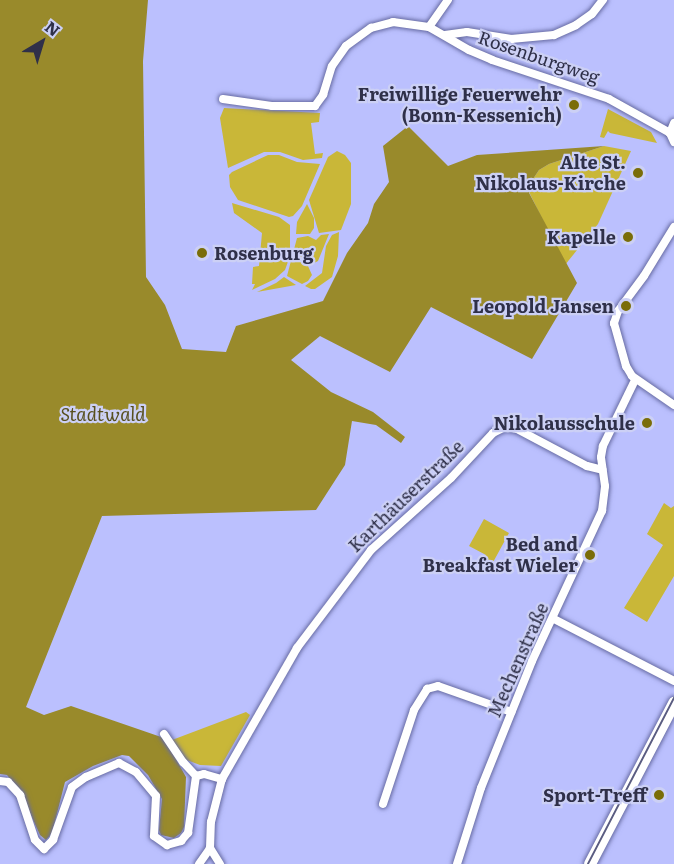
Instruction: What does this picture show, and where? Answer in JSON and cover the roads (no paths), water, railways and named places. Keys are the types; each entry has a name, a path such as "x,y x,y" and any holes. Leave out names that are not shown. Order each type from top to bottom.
{"main road":[{"path":"590,864 674,703"}],"street":[{"path":"429,27 448,0"},
{"path":"444,35 467,33 511,39 554,34 576,25 592,14 603,0"},
{"name":"Rosenburgweg","path":"223,99 272,106 315,106 323,95 336,59 361,33 393,22 429,27 469,50 492,60 609,99 672,137"},
{"path":"672,137 674,123"},
{"path":"674,227 615,317 616,337 626,366 635,380 674,405"},
{"name":"Mechenstraße","path":"457,864 482,788 532,661 554,619 602,511 605,486 601,457 605,439 635,380"},
{"name":"Karthäuserstraße","path":"210,848 211,822 222,779 297,648 324,609 371,550 451,478 493,433 505,427 517,429 588,466 603,470"},
{"path":"554,619 674,681"},
{"path":"383,804 414,711 427,688 438,686 512,712"},
{"path":"164,734 183,762 196,776"},
{"path":"0,781 8,782 20,795 35,840 45,849 54,840 72,787 86,777 118,762 136,772 156,796 154,836 167,845 181,841 188,833 196,776"},
{"path":"196,776 204,774 222,779"},
{"path":"199,864 210,848 220,864"}],"tram line":[{"path":"588,864 674,698"}],"place":[{"name":"Freiwillige Feuerwehr (Bonn-Kessenich)","path":"574,105"},
{"name":"Alte St. Nikolaus-Kirche","path":"638,173"},
{"name":"Kapelle","path":"628,237"},
{"name":"Rosenburg","path":"202,253"},
{"name":"Leopold Jansen","path":"626,306"},
{"name":"Nikolausschule","path":"647,423"},
{"name":"Bed and Breakfast Wieler","path":"590,555"},
{"name":"Sport-Treff","path":"659,795"}],"park label":[{"name":"Stadtwald","path":"103,414"}]}
